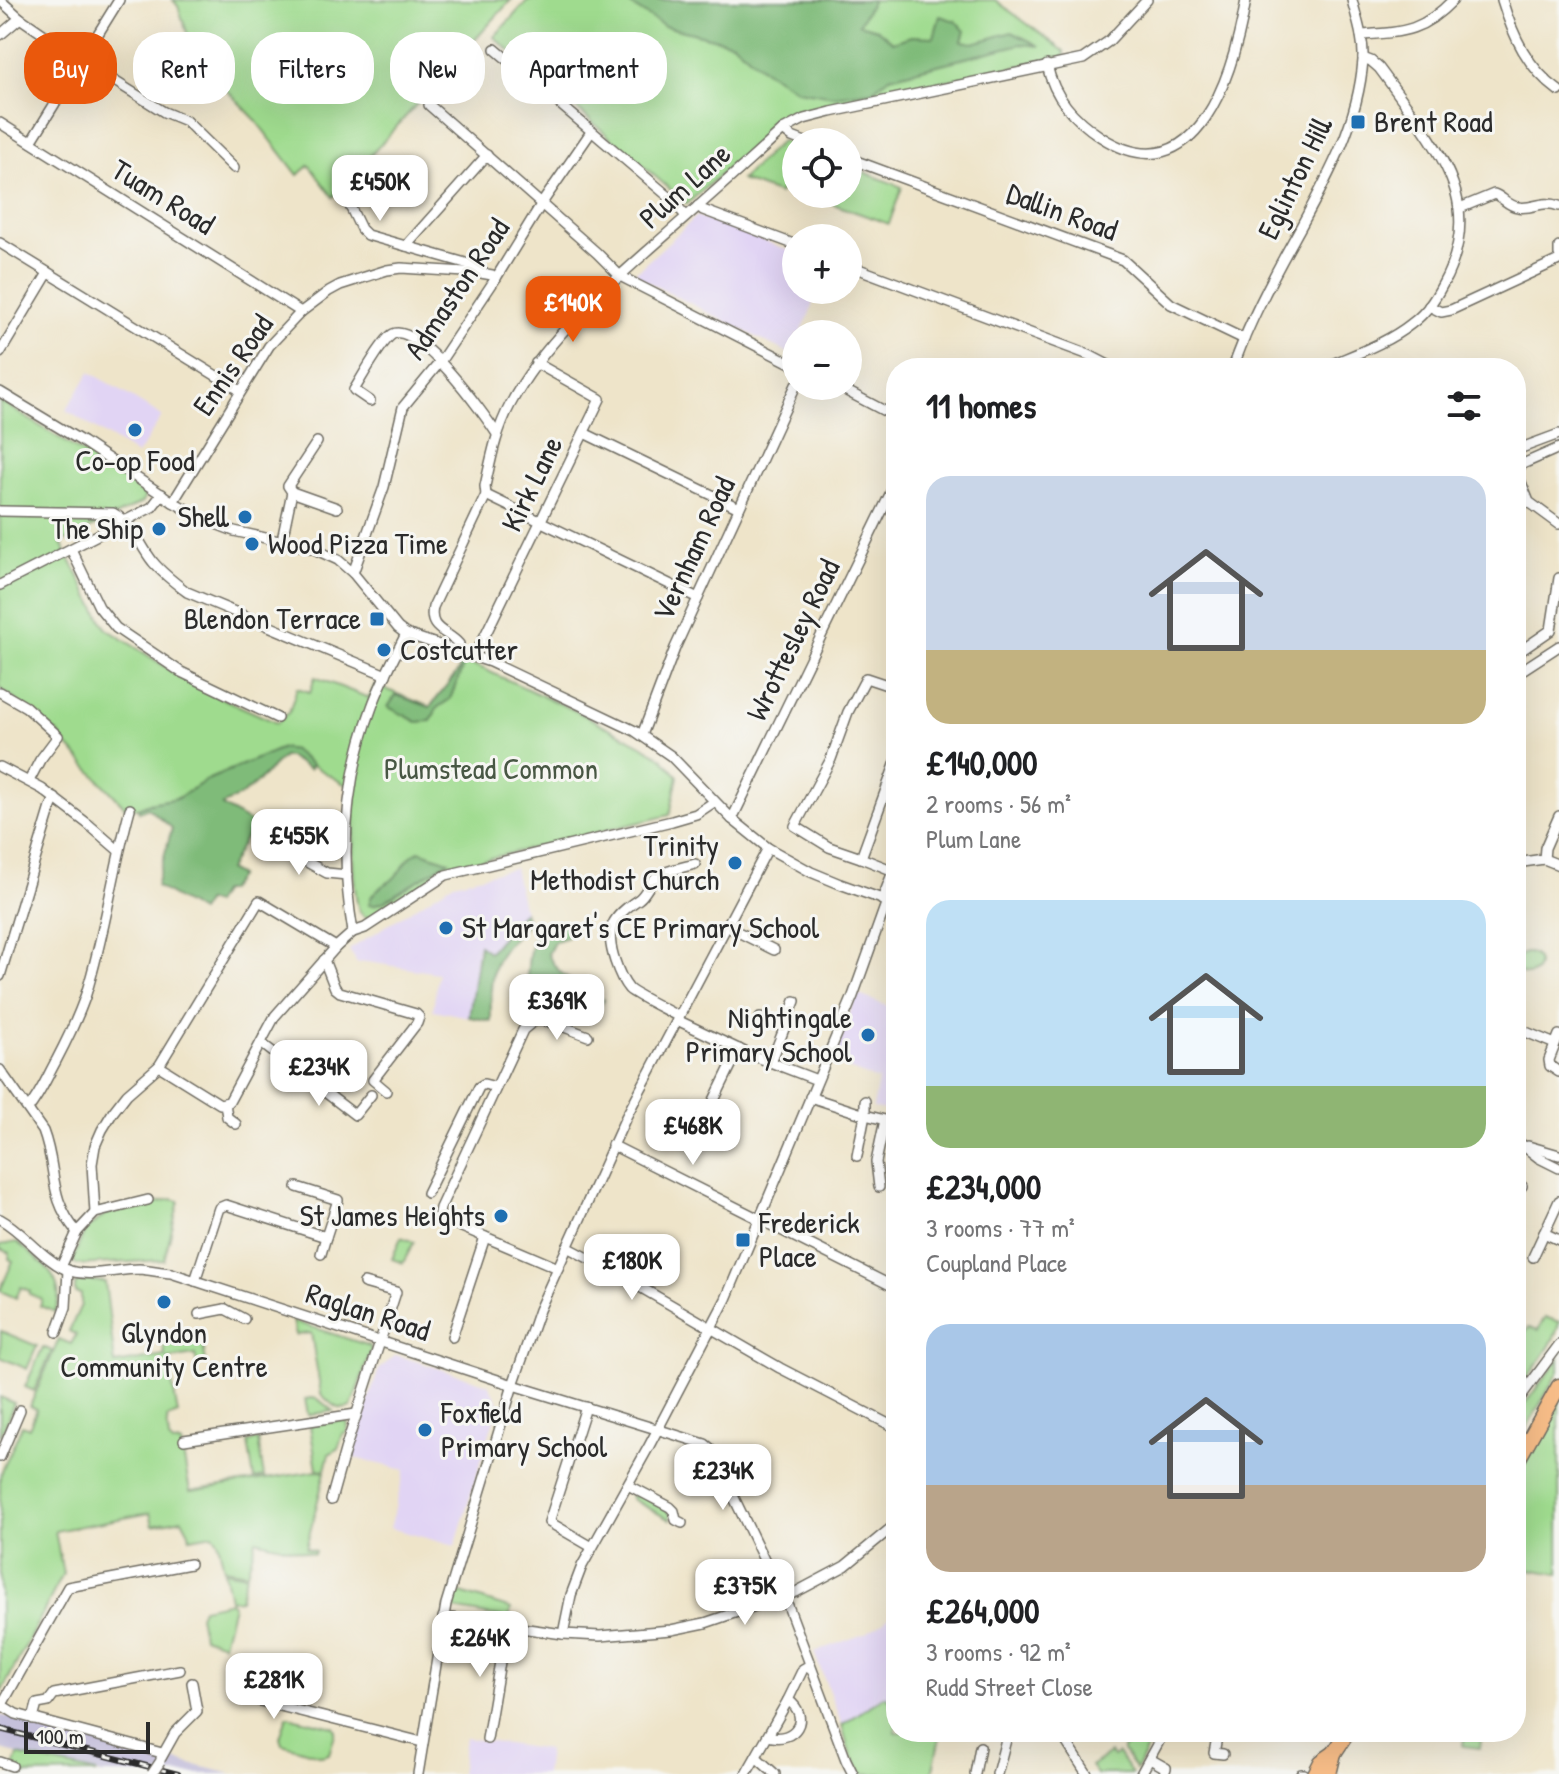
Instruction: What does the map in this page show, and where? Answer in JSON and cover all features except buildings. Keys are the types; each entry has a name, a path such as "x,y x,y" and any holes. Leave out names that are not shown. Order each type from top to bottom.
{"highway":[{"path":"1526,1445 1559,1386"},
{"path":"1315,1774 1321,1762 1334,1753 1341,1742"},
{"path":"1329,1774 1334,1753"}],"street":[{"path":"0,0 40,32"},
{"path":"99,32 119,0"},
{"name":"Plum Lane","path":"787,128 804,119 831,112 1083,59 1101,48 1147,0"},
{"path":"1047,65 1057,94 1096,133 1113,144 1135,152 1166,151 1197,131 1210,114 1230,64 1246,0"},
{"name":"Eglinton Hill","path":"1237,358 1274,276 1339,154 1354,108 1363,58 1352,0"},
{"path":"1361,35 1414,29 1433,19 1453,0"},
{"path":"1502,0 1513,33 1528,59 1545,80 1559,91"},
{"path":"0,35 20,18"},
{"path":"495,49 668,196 686,216"},
{"path":"1345,358 1396,335 1413,323 1441,289 1458,245 1460,208 1451,177 1433,142 1379,68 1363,58"},
{"path":"117,83 164,112 186,121 234,168"},
{"path":"31,142 54,104"},
{"path":"429,105 620,276 782,359"},
{"name":"Tuam Road","path":"0,123 301,312"},
{"name":"Plum Lane","path":"458,650 459,644 436,627 431,615 486,495 485,486 497,434 509,406 536,363 566,326 782,131"},
{"name":"Admaston Road","path":"353,573 384,487 403,407 440,362 591,132"},
{"path":"406,246 487,155"},
{"name":"Dallin Road","path":"862,163 1123,260 1171,304 1244,339"},
{"path":"1460,208 1494,194 1515,207 1546,203 1559,206"},
{"path":"350,195 361,229 367,235 476,266 481,273"},
{"path":"698,206 782,240"},
{"path":"0,243 241,391"},
{"path":"1559,247 1559,254"},
{"path":"1429,306 1441,312 1451,310 1559,260"},
{"name":"Ennis Road","path":"173,502 269,346 301,312 329,291 401,268 481,273 496,278"},
{"path":"862,270 1095,358"},
{"path":"0,353 48,273"},
{"path":"370,401 354,390 390,335 402,333 440,362 497,434"},
{"name":"Kirk Lane","path":"475,656 600,399 536,363"},
{"path":"0,392 92,447 173,502 223,527 328,554 353,573 406,634 475,656 642,735 671,756 714,802 768,848 811,872 886,901"},
{"path":"862,399 886,412"},
{"name":"Vernham Road","path":"642,735 675,648 789,400"},
{"path":"584,433 739,508"},
{"path":"1526,446 1559,434"},
{"path":"317,442 288,486 292,492 337,508"},
{"path":"1526,463 1559,448"},
{"path":"282,540 292,492"},
{"path":"0,585 152,507 162,494"},
{"path":"1526,494 1529,502 1559,524"},
{"path":"486,495 698,598"},
{"name":"Wrottesley Road","path":"732,819 886,503"},
{"path":"0,511 113,513 126,520 151,559 187,592 386,675"},
{"path":"71,549 99,607 116,628 181,672 277,718"},
{"path":"1526,647 1551,630 1559,578"},
{"path":"353,932 346,839 351,785 372,706 406,634"},
{"path":"1526,667 1559,646"},
{"path":"886,685 866,678 848,712 831,759 795,826 829,847 886,865"},
{"path":"0,692 26,707 58,736 29,781"},
{"path":"0,767 55,798 118,850"},
{"path":"861,858 886,789"},
{"path":"0,976 55,798"},
{"path":"159,1066 220,1104 229,1102 275,1016 353,932 365,928 446,875 672,821 696,814 714,802"},
{"path":"28,1109 70,1033 86,993 130,809"},
{"path":"1544,859 1545,848 1559,816"},
{"path":"263,838 327,873 347,875"},
{"path":"418,1774 450,1590 539,1310 612,1145 768,848"},
{"path":"1526,862 1544,859 1559,865"},
{"path":"695,864 657,876 640,898 618,916 611,926 609,941 618,970 629,989 678,1018 739,1049 817,1080"},
{"path":"95,1213 92,1164 102,1130 127,1094 159,1066 259,901 336,947"},
{"path":"563,1634 575,1581 712,1329 853,996 886,907"},
{"path":"726,926 774,950"},
{"path":"324,960 335,988 340,992 419,1017 373,1080 386,1091"},
{"path":"771,1062 795,1001"},
{"path":"760,1018 785,1027"},
{"path":"558,1268 443,1219 439,1213 523,1030 535,1020 551,1022 588,1036"},
{"path":"1526,1031 1557,1039 1549,1060 1550,1066 1559,1072"},
{"path":"261,1043 355,1115 371,1095"},
{"path":"701,1127 739,1049"},
{"path":"0,1070 43,1131 55,1193 66,1219 77,1232"},
{"path":"427,1193 479,1087 484,1084 496,1087"},
{"path":"810,1097 885,1120 876,1162 879,1187"},
{"path":"857,1156 865,1101"},
{"path":"225,1103 227,1117 236,1124"},
{"path":"612,1145 886,1283"},
{"path":"1526,1145 1559,1155"},
{"path":"1526,1148 1559,1168"},
{"path":"297,1187 338,1200 321,1254"},
{"path":"57,1332 66,1307 64,1269 77,1232 95,1213 148,1200"},
{"path":"1533,1257 1559,1201"},
{"path":"195,1281 222,1205 326,1237"},
{"path":"0,1219 17,1229 64,1269"},
{"path":"1544,1233 1559,1240"},
{"path":"452,1337 485,1237"},
{"path":"567,1247 780,1368 886,1423"},
{"name":"Raglan Road","path":"64,1269 86,1273 139,1269 171,1273 513,1385 698,1441 710,1448 787,1603 853,1774"},
{"path":"331,1500 396,1292 364,1283"},
{"path":"225,1309 230,1292"},
{"path":"199,1314 225,1309 244,1319"},
{"path":"1526,1383 1559,1345"},
{"path":"586,1407 549,1522 592,1547"},
{"path":"0,1457 20,1410"},
{"path":"184,1440 356,1414"},
{"path":"628,1485 670,1507 676,1520 682,1523"},
{"path":"443,1617 563,1634 622,1635 671,1630 705,1623 796,1592 845,1566 886,1532"},
{"path":"161,1757 16,1714 1,1705 68,1587 190,1564"},
{"path":"487,1739 506,1626"},
{"path":"746,1774 803,1669 810,1665"},
{"path":"33,1719 37,1704 48,1702 54,1694 180,1670"},
{"path":"152,1774 175,1733 197,1711 192,1683"},
{"path":"245,1697 422,1742"},
{"path":"768,1736 777,1739 786,1737 797,1727 798,1711 795,1704 788,1700"},
{"path":"997,1774 1005,1742"},
{"path":"1066,1742 1087,1774"},
{"path":"1141,1774 1159,1742"},
{"path":"1216,1742 1214,1753 1223,1754"},
{"path":"975,1774 980,1747"},
{"path":"756,1757 775,1774"},
{"path":"1150,1759 1166,1768 1164,1774"},
{"path":"0,1762 12,1766"}],"shaded area":[{"path":"697,216 782,248 782,304 812,304 807,320 782,320 782,350 636,276 636,272"},
{"path":"90,372 162,416 137,455 66,410"},
{"name":"St Margaret's CE Primary School","path":"514,868 524,911 488,952 479,945 477,948 469,1017 433,1010 438,973 356,963 349,950 444,889 454,883"},
{"name":"Nightingale Primary School","path":"857,994 886,1006 886,1110 873,1108 878,1080 829,1062"},
{"name":"Foxfield Primary School","path":"396,1355 488,1384 499,1403 455,1546 390,1528 405,1470 350,1457 379,1369"},
{"path":"886,1620 886,1697 842,1725 814,1652 864,1634"},
{"path":"0,1715 232,1774 102,1774 0,1750"},
{"path":"465,1738 548,1750 545,1774 460,1774"}],"green space":[{"path":"173,0 511,0 482,32 390,32 390,104 417,104 333,197 309,165 298,175 235,99 235,32 187,32"},
{"path":"528,0 995,0 1064,51 1065,57 833,103 776,125 687,204 571,104 667,104 667,32 501,32 501,43 494,37"},
{"path":"623,0 872,0 859,24 877,29 893,42 911,36 934,37 940,16 956,21 965,31 962,41 973,43 1012,32 1040,46 1021,44 890,77 872,91 834,96 797,90 763,69 733,43 664,26"},
{"path":"782,141 782,188 779,194 741,180"},
{"path":"862,171 902,187 889,224 844,208 862,208"},
{"name":"Plumstead Common","path":"0,401 139,488 145,495 143,502 61,543 106,628 195,686 277,723 289,712 297,688 310,692 315,677 369,698 375,685 430,707 458,672 461,661 576,711 661,757 678,776 670,815 444,869 372,918 362,915 356,897 353,828 356,791 293,750 282,748 207,780 178,798 138,808 125,807 59,734 0,688"},
{"path":"461,661 465,662 450,699 437,708 431,721 417,722 388,707 396,695 430,707 458,672"},
{"path":"282,748 293,750 312,765 309,769 289,757 283,757 249,789 222,806 253,824 228,870 239,876 227,891 222,891 214,904 207,901 200,912 156,886 172,828 148,808 139,812 138,808 178,798 207,780"},
{"path":"419,851 449,861 383,902 369,904 377,890 392,880 411,856"},
{"path":"524,911 527,923 505,948 494,968 491,1021 469,1017 479,945 489,952"},
{"path":"558,922 572,928 567,937 554,942 548,954 564,976 604,1000 595,1012 581,1008 569,1016 518,1003 525,988 534,938 547,925"},
{"path":"1526,953 1537,960 1535,972 1526,975"},
{"path":"172,1199 179,1201 164,1260 76,1265 73,1259 84,1232 106,1214"},
{"path":"401,1237 414,1242 403,1263 392,1259"},
{"path":"17,1242 55,1280 58,1300 55,1312 40,1306 42,1299 21,1287 16,1298 0,1291 13,1261 9,1259 10,1253 0,1249 0,1245"},
{"path":"81,1280 105,1282 115,1364 165,1356 164,1342 202,1337 206,1363 197,1364 195,1355 168,1359 178,1414 167,1418 169,1440 173,1444 181,1443 190,1491 325,1472 306,1548 315,1551 314,1554 256,1540 247,1573 224,1569 218,1541 213,1534 190,1538 182,1519 153,1525 150,1513 55,1531 63,1574 0,1691 0,1476 22,1425 29,1428 37,1409 30,1406 59,1339 71,1344 76,1335 69,1331 81,1305 81,1294 75,1293 75,1285"},
{"path":"1545,1317 1559,1322 1546,1352 1526,1380 1526,1331 1529,1327 1538,1330"},
{"path":"293,1321 370,1346 371,1351 351,1407 338,1408 321,1394 311,1333 296,1335"},
{"path":"1,1331 37,1346 27,1369 0,1357"},
{"path":"43,1347 52,1351 34,1391 25,1387"},
{"path":"1559,1359 1559,1371 1526,1429 1526,1402"},
{"path":"0,1397 14,1403 1,1435 0,1434"},
{"path":"1559,1398 1559,1574 1526,1569 1526,1456"},
{"path":"305,1399 318,1399 333,1411 308,1415"},
{"path":"344,1420 348,1427 338,1449 329,1454 325,1470 317,1469 310,1426"},
{"path":"258,1440 264,1477 254,1479 248,1442"},
{"path":"638,1494 668,1511 670,1520 630,1495"},
{"path":"224,1571 246,1575 240,1599 230,1600"},
{"path":"458,1592 511,1609 509,1619 453,1609"},
{"path":"230,1602 233,1605 223,1644 203,1637 199,1615 202,1608"},
{"path":"885,1696 886,1742 939,1742 932,1774 861,1774 848,1748 842,1725"},
{"path":"287,1716 334,1727 336,1731 329,1754 322,1756 282,1744 280,1738"},
{"path":"1132,1742 1150,1743 1136,1770 1123,1748"},
{"path":"1464,1742 1481,1742 1480,1748 1463,1746"},
{"path":"1110,1753 1113,1757 1118,1754 1132,1774 1097,1774 1091,1766"},
{"path":"18,1755 97,1773 22,1774 13,1771"}],"railway":[{"path":"0,1729 178,1774"}],"place":[{"name":"Brent Road","path":"1358,122"},
{"name":"Co-op Food","path":"135,430"},
{"name":"Shell","path":"245,517"},
{"name":"The Ship","path":"159,529"},
{"name":"Wood Pizza Time","path":"252,544"},
{"name":"Blendon Terrace","path":"377,619"},
{"name":"Costcutter","path":"384,650"},
{"name":"Trinity Methodist Church","path":"735,863"},
{"name":"St Margaret's CE Primary School","path":"446,928"},
{"name":"Nightingale Primary School","path":"868,1035"},
{"name":"St James Heights","path":"501,1216"},
{"name":"Frederick Place","path":"743,1240"},
{"name":"Glyndon Community Centre","path":"164,1302"},
{"name":"Foxfield Primary School","path":"425,1430"}]}
